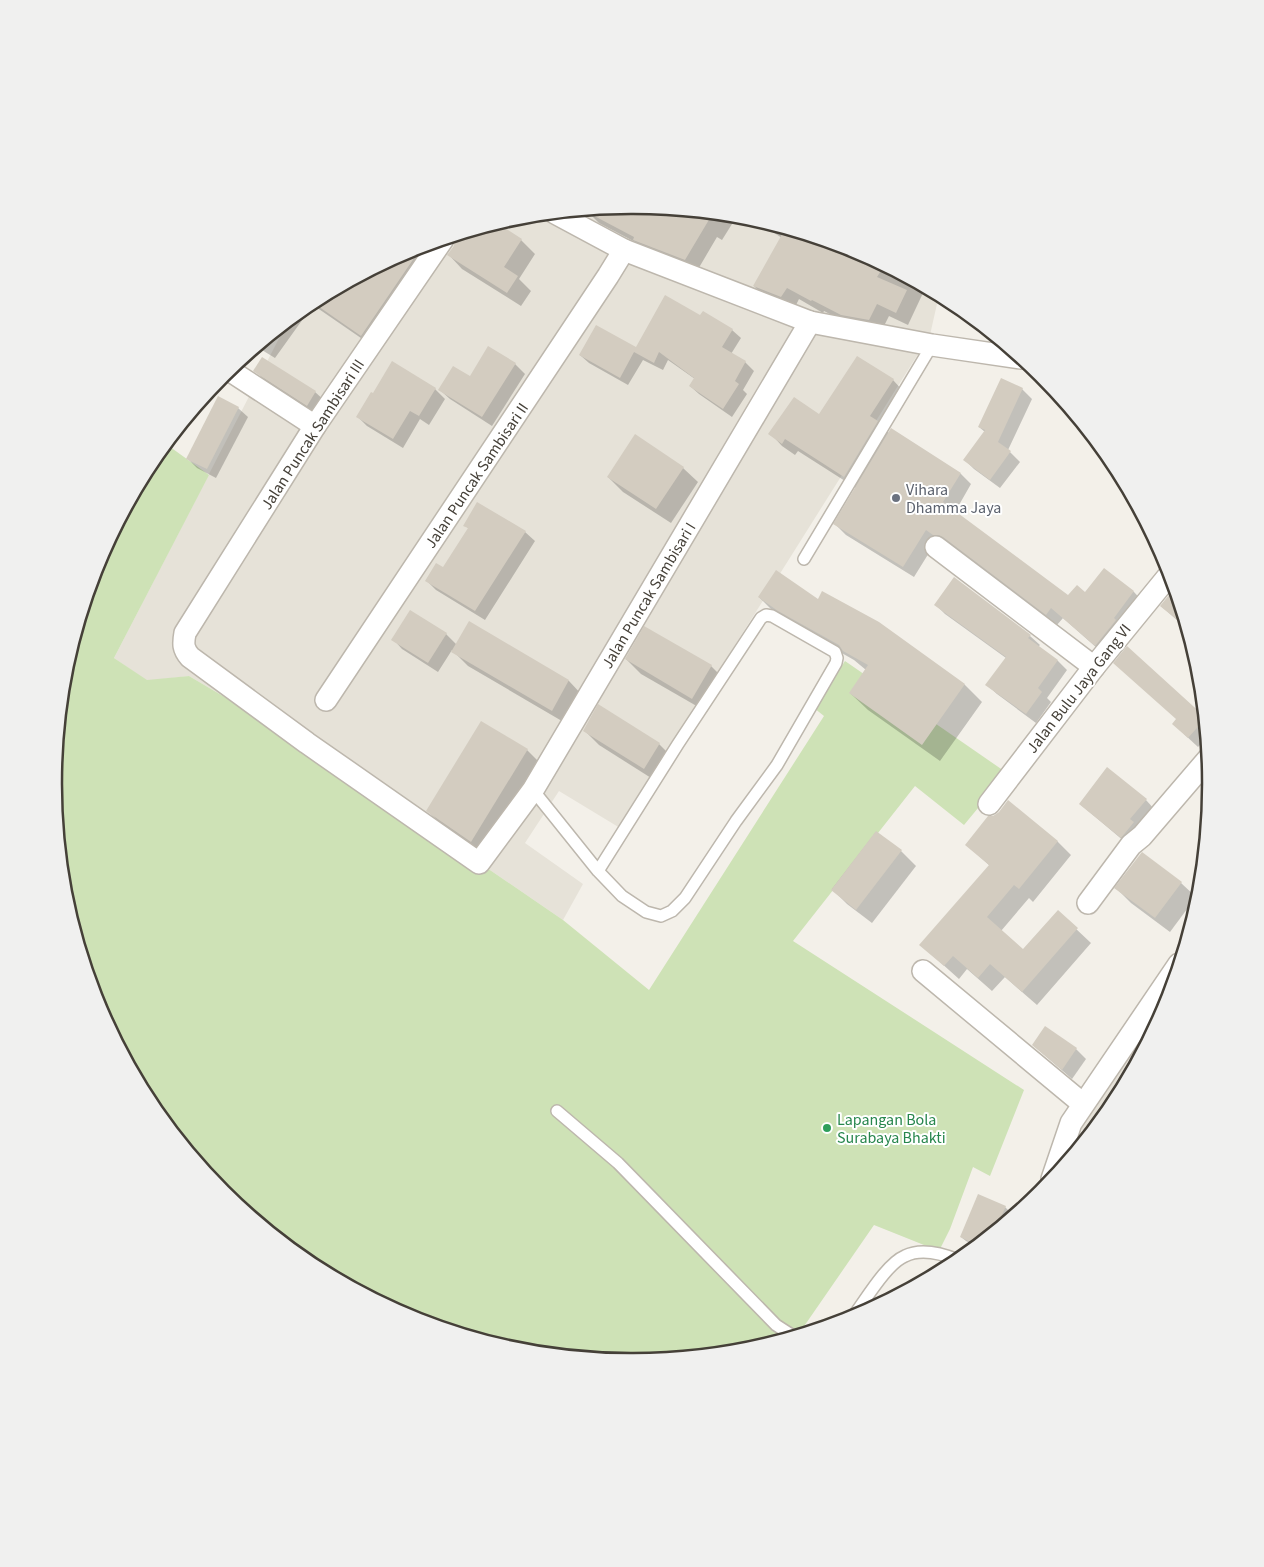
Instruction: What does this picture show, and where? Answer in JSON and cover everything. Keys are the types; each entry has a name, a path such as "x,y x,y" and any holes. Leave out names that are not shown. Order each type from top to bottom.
{"street":[{"path":"566,218 624,250 810,322 932,345 1008,356"},
{"name":"Jalan Puncak Sambisari III","path":"438,248 315,426 185,633 183,644 185,652 190,658 479,863"},
{"name":"Jalan Puncak Sambisari II","path":"326,700 624,250"},
{"name":"Jalan Puncak Sambisari I","path":"479,863 533,790 810,322"},
{"path":"236,375 315,426"},
{"path":"936,548 1094,667"},
{"name":"Jalan Bulu Jaya Gang VI","path":"989,804 1094,667 1164,581"},
{"path":"1088,903 1131,845 1142,836 1201,767"},
{"path":"923,971 1084,1104"},
{"path":"1058,1161 1071,1123 1163,987"}],"lane":[{"path":"804,559 932,345"},
{"path":"533,790 598,871 622,896 646,912 661,916 672,911 685,898 736,821 777,765 836,663 835,652 772,616 766,615 761,618 678,744 598,871"},
{"path":"557,1111 618,1163 776,1325 786,1332"},
{"path":"862,1304 889,1267 905,1256 919,1252 949,1257"}],"shaded area":[{"path":"595,215 669,215 743,225 815,244 850,257 884,273 937,303 930,335 620,828 559,791 525,843 583,884 563,920 316,751 189,676 147,681 114,658 280,336 347,290 414,257 485,233 521,225"},
{"path":"1143,1035 1106,1100 1084,1131 1081,1129 1111,1076"}],"green space":[{"path":"172,448 209,475 114,658 147,680 189,676 316,751 563,920 649,990 824,716 814,708 845,661 1007,773 964,825 915,786 793,941 1024,1090 990,1176 973,1167 950,1229 939,1251 874,1225 804,1326 743,1342 706,1348 669,1352 595,1352 521,1342 485,1334 414,1310 380,1294 347,1277 285,1235 229,1186 204,1159 158,1100 139,1068 121,1035 93,967 73,895 67,858 62,784 67,709 73,672 93,600 121,532 158,467"}],"building":[{"path":"593,215 669,215 709,220 685,260 633,240 634,237"},
{"path":"506,228 522,239 504,267 518,276 507,293 447,255 454,246 454,242"},
{"path":"782,234 850,257 881,271 877,277 907,290 896,313 877,304 869,320 841,315 787,288 781,297 753,286"},
{"path":"415,257 361,336 320,307 347,290"},
{"path":"665,295 700,315 703,311 733,329 722,347 746,361 735,381 739,384 723,409 689,386 694,378 659,352 654,363 634,352 620,378 579,355 596,325 636,347"},
{"path":"488,346 516,363 482,417 438,390 453,366 470,376"},
{"path":"857,356 894,379 870,416 878,421 844,477 785,439 782,444 768,434 794,397 819,414"},
{"path":"262,357 316,391 307,406 253,371"},
{"path":"392,361 436,388 419,416 410,411 393,439 356,417"},
{"path":"1001,378 1023,388 998,442 1011,451 990,480 963,460 985,430 978,427"},
{"path":"218,396 239,407 207,469 186,459"},
{"path":"891,428 961,473 943,502 1068,595 1077,585 1085,592 1104,568 1134,591 1114,618 1116,620 1095,646 1051,608 1046,615 943,537 933,535 926,530 903,567 833,524"},
{"path":"635,434 684,467 656,509 607,477"},
{"path":"477,502 526,531 475,611 425,581 436,563 443,567 468,528 463,526"},
{"path":"776,570 818,599 822,591 879,622 965,684 922,745 849,693 868,665 843,651 839,645 778,611 758,597"},
{"path":"954,577 1031,635 1028,638 1058,660 1038,688 1042,692 1026,714 985,685 1006,657 934,605"},
{"path":"1169,595 1177,620 1160,606"},
{"path":"410,610 447,633 428,663 391,640"},
{"path":"469,621 569,680 552,711 451,652"},
{"path":"644,626 712,665 692,699 625,659"},
{"path":"1127,646 1197,710 1198,726 1188,738 1172,724 1176,719 1113,663"},
{"path":"598,704 660,743 644,769 583,731"},
{"path":"481,721 528,749 471,842 426,811"},
{"path":"1107,767 1147,799 1130,819 1134,822 1121,838 1079,804"},
{"path":"1008,800 1058,841 1019,889 1014,885 987,917 1023,949 1058,910 1078,928 1022,992 990,964 978,978 953,956 944,966 919,945 989,865 965,845 988,816 993,816 999,812"},
{"path":"876,831 902,850 856,910 831,890"},
{"path":"1142,852 1182,882 1155,918 1114,888"},
{"path":"1045,1026 1077,1048 1062,1070 1032,1045"},
{"path":"978,1194 1006,1206 1001,1217 970,1242 960,1237"}],"place":[{"name":"Vihara Dhamma Jaya","path":"896,498"},
{"name":"Lapangan Bola Surabaya Bhakti","path":"827,1128"}]}
